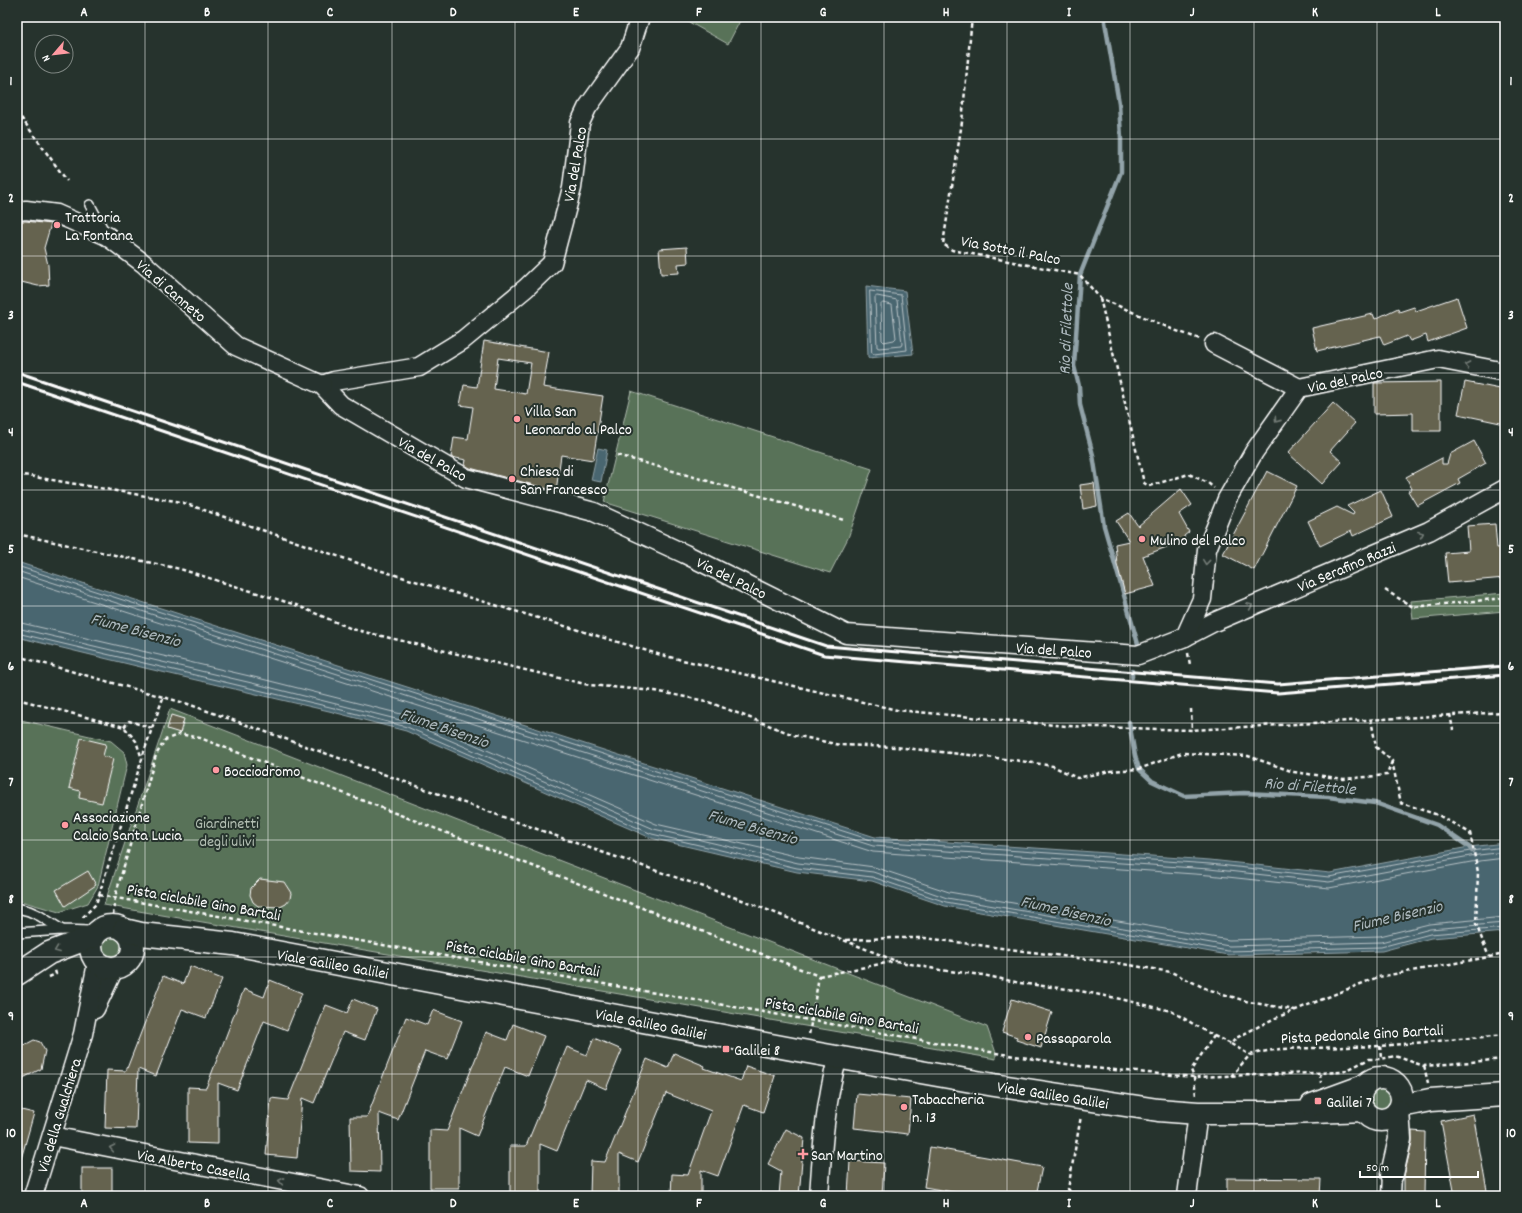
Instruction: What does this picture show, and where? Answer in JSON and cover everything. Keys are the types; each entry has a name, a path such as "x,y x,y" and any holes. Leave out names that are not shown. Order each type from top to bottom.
{"main road":[{"name":"Viale Galileo Galilei","path":"17,974 49,953 107,945 145,951 164,949 204,941 233,944 808,1052 1002,1086 1158,1110 1198,1113 1290,1113 1388,1107 1495,1096"},
{"name":"Viale Galileo Galilei","path":"17,981 107,945"},
{"name":"Viale Galileo Galilei","path":"1290,1113 1364,1086 1375,1078 1382,1078 1394,1082 1388,1107"},
{"path":"1364,1086 1360,1098 1388,1107 1400,1139 1392,1174"}],"street":[{"name":"Via del Palco","path":"640,17 630,48 587,108 580,123 572,188 552,263 526,288 463,340 419,367 322,384 341,405 466,478 594,512 685,554 846,634 1138,655 1185,637 1202,599 1207,549 1227,499 1254,452 1299,388 1438,359 1505,372"},
{"name":"Via di Canneto","path":"17,211 26,210 57,214 107,236 143,263 236,346 322,384"},
{"path":"1214,344 1299,388"},
{"name":"Via Serafino Razzi","path":"1185,637 1214,622 1429,531 1505,489"},
{"path":"1202,599 1214,622"},
{"name":"Via della Gualchiera","path":"33,1196 83,1034 107,945"},
{"path":"819,1196 822,1155 832,1076 838,1057"},
{"path":"1187,1196 1198,1113"},
{"name":"Via Alberto Casella","path":"52,1136 360,1196"},
{"path":"1391,1196 1392,1174"}],"lane":[{"path":"90,205 107,236"},
{"path":"17,908 30,911 66,930 107,945"},
{"path":"17,933 66,930"}],"path":[{"name":"Via Sotto il Palco","path":"972,17 962,122 943,244 952,250 1080,275 1100,298 1174,330 1214,344"},
{"path":"17,112 67,181"},
{"path":"1100,298 1144,483 1149,486 1189,474 1208,483 1227,499"},
{"path":"617,455 844,520"},
{"path":"17,474 182,502 372,568 661,655 897,710 1066,726 1192,730 1505,712"},
{"path":"17,534 180,569 296,605 352,629 589,685 655,692 706,701 794,735 840,745 896,747 1014,760 1053,766 1077,778 1139,769 1182,753 1248,756 1294,772 1344,779 1387,775 1392,761"},
{"path":"1385,590 1413,607 1505,598"},
{"path":"17,656 188,704 587,847 745,901 896,961 940,970 983,975 1020,983 1076,990 1123,999 1171,1011 1250,1055"},
{"name":"Pista ciclabile Gino Bartali","path":"163,698 142,758 99,895 1092,1068 1194,1077 1230,1077 1250,1055"},
{"path":"17,699 124,727 136,741 142,758"},
{"path":"1191,709 1192,730"},
{"path":"1450,714 1453,730"},
{"path":"1372,719 1376,747 1392,761 1401,803 1438,815 1470,833 1478,872 1476,924 1489,957"},
{"path":"124,727 129,721 152,728"},
{"path":"107,945 114,897 156,755 165,740 180,734 200,738 819,976 896,961"},
{"path":"66,930 96,904 99,895"},
{"path":"845,940 925,938 1123,964 1171,972 1208,989 1249,1002 1295,1010"},
{"path":"1231,1044 1242,1034 1295,1010 1378,977 1505,954"},
{"path":"808,1052 819,976"},
{"name":"Pista pedonale Gino Bartali","path":"1250,1055 1280,1049 1380,1046 1505,1035"},
{"path":"1194,1077 1191,1070 1214,1036"},
{"path":"1380,1046 1381,1058"},
{"path":"1075,1196 1068,1189 1080,1118"}],"green space":[{"path":"680,17 742,17 728,44"},
{"path":"631,391 872,469 848,538 830,573 604,502"},
{"path":"1505,593 1505,611 1413,619 1411,601"},
{"name":"Giardinetti degli ulivi","path":"170,709 987,1027 996,1053 996,1059 104,905"},
{"name":"Associazione Calcio Santa Lucia","path":"17,719 111,741 124,752 127,765 98,886 88,903 59,912 17,900"},
{"path":"111,937 119,940 122,948 119,956 111,959 103,956 100,948 103,940"},
{"path":"1383,1088 1388,1089 1394,1095 1394,1105 1388,1111 1383,1112 1378,1111 1372,1105 1371,1100 1372,1095 1378,1089"}],"water":[{"path":"866,286 905,291 913,354 868,358"},
{"path":"598,448 607,450 601,482 591,480"},
{"name":"Fiume Bisenzio","path":"17,562 875,837 1210,860 1330,873 1469,847 1505,843 1505,932 1431,938 1382,951 1228,955 945,906 872,881 797,872 651,838 406,731 329,711 17,637"}],"building":[{"path":"17,221 51,224 44,248 48,265 49,285 38,286 17,281"},
{"path":"687,247 688,263 678,264 679,273 661,274 659,249"},
{"path":"1457,297 1467,328 1428,342 1426,335 1410,341 1407,336 1384,345 1380,336 1317,351 1312,328 1373,314 1375,319 1398,308 1399,312 1414,307 1416,311"},
{"name":"Villa San Leonardo al Palco","path":"484,341 549,352 543,387 603,396 593,460 561,455 556,491 470,468 465,465 466,460 451,457 454,437 468,439 473,407 460,405 464,385 477,387","holes":["498,358 531,363 526,394 494,389"]},
{"path":"1441,382 1441,431 1413,431 1413,413 1374,414 1374,383"},
{"path":"1465,382 1505,390 1505,424 1458,414"},
{"path":"1333,403 1355,423 1330,451 1342,462 1322,484 1288,453"},
{"path":"1474,441 1486,463 1458,479 1460,483 1417,506 1408,491 1412,489 1406,477 1442,458 1442,464 1447,464 1450,454"},
{"path":"1267,471 1297,486 1254,570 1223,554"},
{"path":"1094,483 1097,506 1083,509 1080,485"},
{"name":"Mulino del Palco","path":"1181,489 1192,505 1179,514 1189,532 1184,536 1185,540 1143,556 1155,586 1125,594 1117,564 1115,544 1129,541 1116,521 1129,513 1138,526"},
{"path":"1381,490 1393,517 1353,536 1351,531 1320,546 1308,521 1337,507 1353,515 1354,513 1347,506"},
{"path":"1495,524 1497,548 1505,547 1505,578 1448,583 1445,553 1469,551 1467,526"},
{"path":"171,715 184,719 180,733 167,729"},
{"path":"81,738 106,744 103,756 113,759 102,803 79,798 80,791 69,788"},
{"path":"88,871 96,885 65,906 56,890"},
{"path":"260,879 284,882 291,893 290,899 286,904 280,907 258,906 253,902 250,895 251,888"},
{"path":"190,966 222,979 206,1018 182,1009 156,1076 138,1069 136,1129 105,1128 107,1070 126,1071 163,976 183,984"},
{"path":"270,980 302,993 287,1030 264,1021 237,1090 218,1083 218,1144 188,1143 188,1087 206,1088 244,989 264,997"},
{"path":"353,999 377,1009 365,1040 343,1032 314,1103 302,1098 297,1158 266,1155 271,1098 288,1100 326,1005 347,1013"},
{"path":"1012,999 1052,1012 1041,1048 1016,1040 1017,1037 1002,1032"},
{"path":"433,1010 462,1021 447,1059 425,1051 398,1120 379,1113 380,1172 351,1171 350,1117 367,1117 406,1017 427,1025"},
{"path":"513,1024 544,1036 528,1076 505,1067 477,1136 459,1128 459,1188 430,1188 430,1130 447,1131 486,1032 507,1040"},
{"path":"594,1038 622,1050 606,1089 586,1080 557,1151 540,1144 540,1196 510,1196 510,1146 526,1146 567,1047 587,1055"},
{"path":"34,1040 40,1042 45,1051 41,1069 21,1079 17,1071 17,1049"},
{"path":"674,1053 705,1066 704,1068 741,1081 746,1066 775,1076 763,1112 744,1105 718,1176 701,1170 701,1196 671,1196 672,1174 688,1175 711,1111 666,1093 638,1162 619,1154 619,1196 590,1196 591,1161 605,1162 647,1059 668,1068"},
{"path":"857,1094 911,1099 908,1134 854,1128"},
{"path":"17,1109 34,1113 21,1159 17,1158"},
{"path":"1473,1114 1488,1196 1455,1196 1441,1121"},
{"path":"786,1129 804,1138 799,1196 779,1196 781,1171 768,1164"},
{"path":"1412,1131 1425,1132 1424,1196 1404,1196 1404,1176 1412,1142"},
{"path":"930,1147 1042,1167 1036,1196 976,1196 924,1187"},
{"path":"850,1161 884,1163 882,1196 848,1196"},
{"path":"82,1168 112,1168 112,1196 82,1196"},
{"path":"1227,1178 1321,1179 1320,1196 1227,1196"}],"waterway":[{"name":"Rio di Filettole","path":"1105,17 1119,103 1121,172 1080,275 1074,366 1079,386 1080,405 1093,455 1104,526 1138,644"},
{"name":"Rio di Filettole","path":"1132,671 1132,677"},
{"name":"Rio di Filettole","path":"1129,722 1135,756 1139,769 1152,781 1184,796 1244,793 1328,797 1375,803 1437,825 1469,847 1472,851"}],"railway":[{"path":"17,372 826,646 1278,684 1505,666"},
{"path":"17,382 824,655 1278,693 1505,675"}],"place":[{"name":"Trattoria La Fontana","path":"57,225"},
{"name":"Villa San Leonardo al Palco","path":"517,419"},
{"name":"Chiesa di San Francesco","path":"512,479"},
{"name":"Mulino del Palco","path":"1142,539"},
{"name":"Bocciodromo","path":"216,770"},
{"name":"Associazione Calcio Santa Lucia","path":"65,825"},
{"name":"Passaparola","path":"1028,1037"},
{"name":"Galilei 8","path":"726,1049"},
{"name":"Galilei 7","path":"1318,1101"},
{"name":"Tabaccheria n. 13","path":"904,1107"},
{"name":"San Martino","path":"803,1154"}]}
